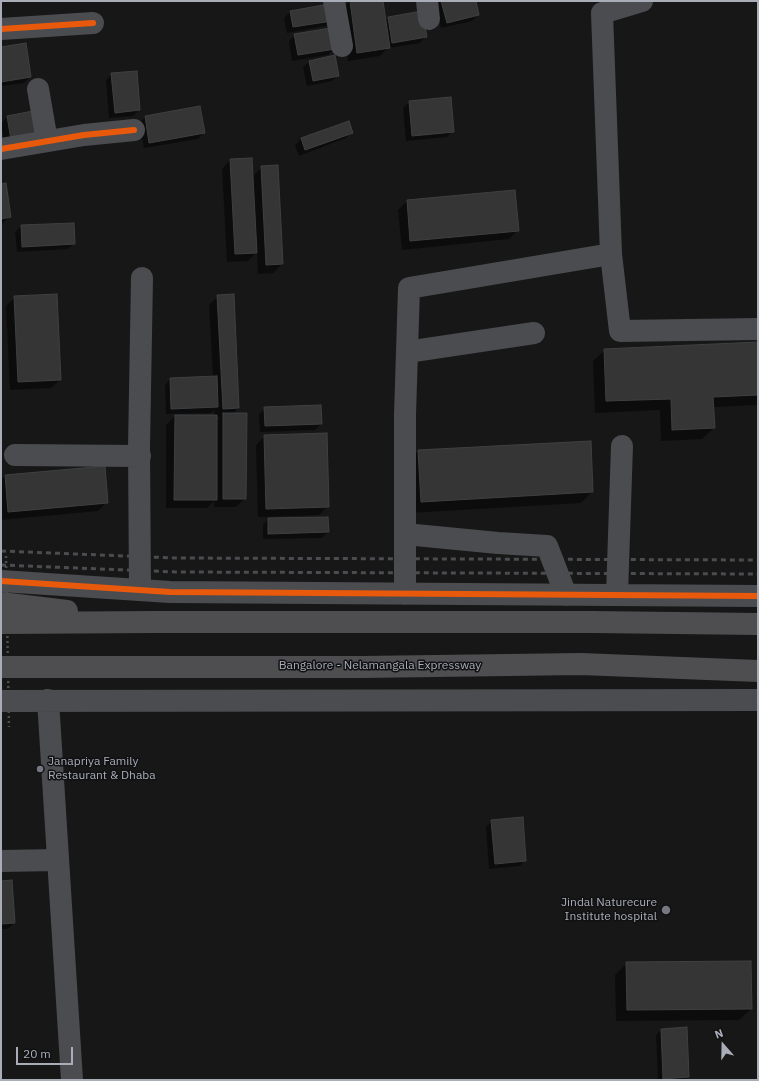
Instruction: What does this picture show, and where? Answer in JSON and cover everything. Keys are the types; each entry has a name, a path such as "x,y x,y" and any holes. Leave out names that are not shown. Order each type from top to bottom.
{"highway":[{"path":"1,603 156,622"},
{"path":"1,623 592,622 758,624"},
{"name":"Bangalore - Nelamangala Expressway","path":"1,667 581,664 758,671"}],"street":[{"path":"334,1 342,46"},
{"path":"642,1 602,13 611,254 620,331 758,329"},
{"path":"1,29 93,23"},
{"path":"38,89 47,141"},
{"path":"1,149 84,135 134,130"},
{"path":"405,594 405,415 409,288 611,254"},
{"path":"140,590 142,278"},
{"path":"407,352 534,333"},
{"path":"617,595 622,446"},
{"path":"15,455 140,456"},
{"path":"405,534 547,546 566,595"},
{"path":"1,581 170,592 758,596"},
{"path":"48,700 72,1080"},
{"path":"1,701 758,700"},
{"path":"1,861 58,860"}],"path":[{"path":"6,556 9,727"}],"building":[{"path":"350,1 383,1 390,48 357,53"},
{"path":"441,1 476,1 479,15 447,23"},
{"path":"329,4 332,21 293,27 290,11"},
{"path":"422,11 427,37 392,43 388,17"},
{"path":"331,28 335,49 298,55 294,34"},
{"path":"26,43 31,77 1,82 1,47"},
{"path":"335,55 339,76 313,81 309,61"},
{"path":"137,71 140,110 115,113 111,73"},
{"path":"451,97 454,132 412,136 409,101"},
{"path":"200,106 205,133 149,143 145,116"},
{"path":"33,111 37,135 11,140 7,116"},
{"path":"349,121 353,133 305,150 301,138"},
{"path":"252,158 257,253 235,254 230,159"},
{"path":"278,165 283,264 266,265 261,166"},
{"path":"6,183 11,217 1,219 1,184"},
{"path":"515,190 519,231 410,241 407,200"},
{"path":"74,223 75,244 22,247 21,225"},
{"path":"57,294 61,380 18,382 14,296"},
{"path":"234,294 239,408 223,409 217,295"},
{"path":"758,342 758,395 713,397 715,428 672,430 671,399 606,401 604,349"},
{"path":"217,376 218,407 171,409 170,378"},
{"path":"321,405 322,424 265,426 264,407"},
{"path":"223,413 247,413 246,499 223,499"},
{"path":"175,415 217,415 217,500 174,500"},
{"path":"327,433 329,507 266,509 264,435"},
{"path":"591,441 593,492 421,502 418,450"},
{"path":"105,466 108,503 8,512 5,475"},
{"path":"328,517 329,532 268,534 268,518"},
{"path":"523,817 526,861 495,864 491,820"},
{"path":"12,880 15,923 1,924 1,881"},
{"path":"751,961 752,1009 627,1010 626,962"},
{"path":"687,1027 689,1077 663,1079 661,1029"}],"railway":[{"path":"1,551 175,558 758,560"},
{"path":"1,565 177,572 758,574"}],"cycle path":[{"path":"1,29 93,23"},
{"path":"1,149 84,135 134,130"},
{"path":"1,581 170,592 758,596"}],"place":[{"name":"Janapriya Family Restaurant & Dhaba","path":"40,769"},
{"name":"Jindal Naturecure Institute hospital","path":"666,910"}]}
